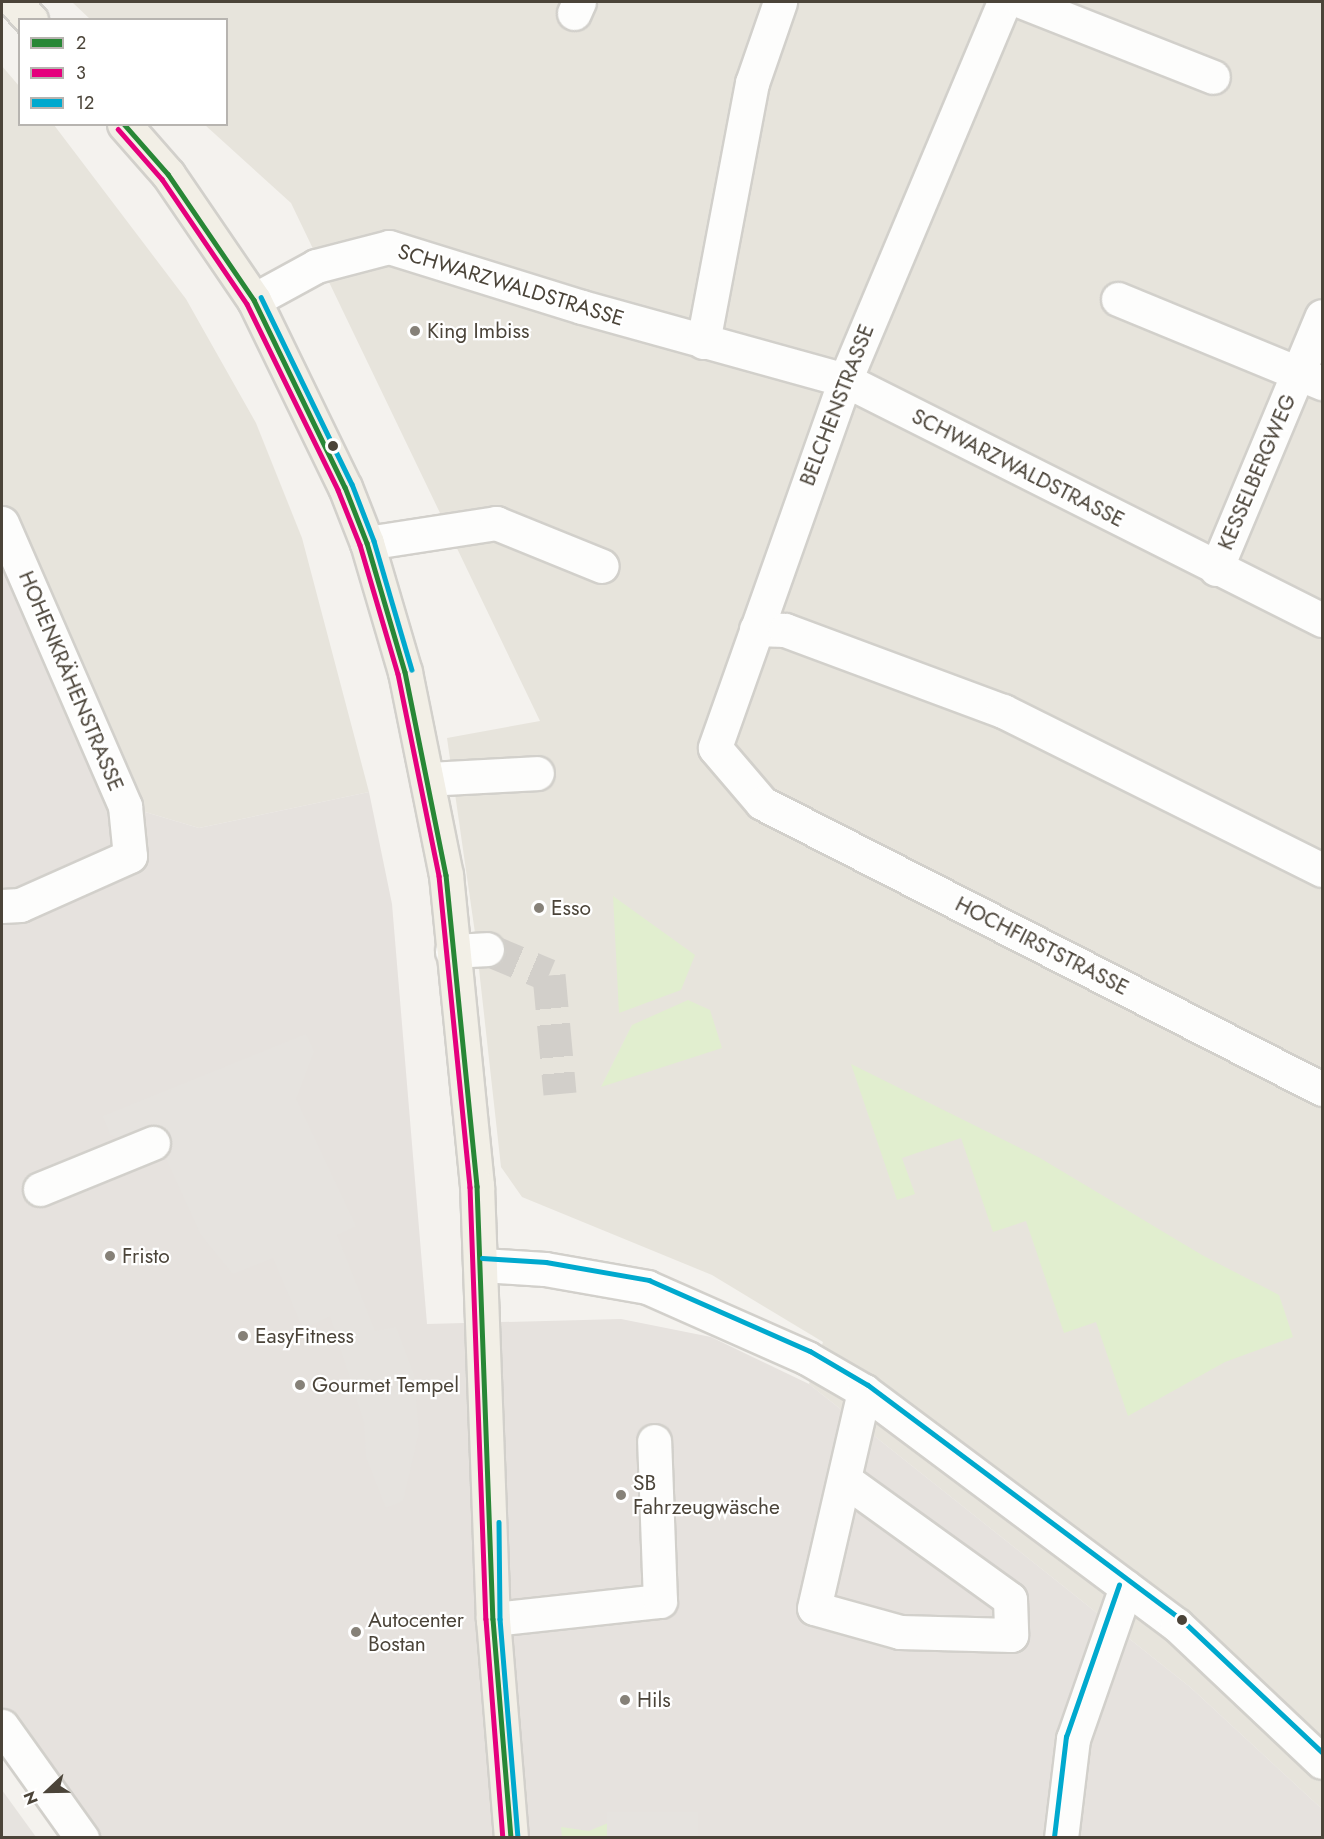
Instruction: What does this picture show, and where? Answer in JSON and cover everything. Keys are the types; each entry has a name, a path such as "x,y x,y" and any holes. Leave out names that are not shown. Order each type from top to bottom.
{"main road":[{"path":"15,2 29,18"},
{"path":"126,126 168,174 254,300 345,487 367,543 405,672 446,875 452,951 479,1109 482,1389 493,1619 511,1838"}],"street":[{"path":"703,342 752,83 780,2"},
{"name":"BELCHENSTRASSE","path":"762,803 715,748 844,380 1004,2"},
{"path":"1023,2 1213,77"},
{"name":"SCHWARZWALDSTRASSE","path":"254,300 316,266 389,247 703,342 844,380 1216,569 1323,620"},
{"path":"1118,299 1311,379"},
{"name":"KESSELBERGWEG","path":"1216,569 1311,379 1323,316"},
{"path":"367,543 496,523 602,566"},
{"name":"HOHENKRÄHENSTRASSE","path":"2,524 125,806 130,856 20,905 2,906"},
{"path":"756,629 786,630 1004,711 1323,870"},
{"path":"428,780 537,773"},
{"name":"HOCHFIRSTSTRASSE","path":"762,803 1323,1089"},
{"path":"452,951 487,949"},
{"path":"40,1189 153,1143"},
{"path":"482,1265 544,1269 647,1287 807,1358 864,1391 1178,1625 1323,1762"},
{"path":"845,1480 1010,1599 1011,1635 900,1632 814,1608 864,1391"},
{"path":"493,1619 660,1601 654,1441"},
{"path":"1060,1838 1073,1739 1126,1587"},
{"path":"2,1726 82,1838"}],"shaded area":[{"path":"72,2 1322,2 1322,1809 1190,1687 809,1384 823,1342 712,1275 522,1197 501,1167 475,933 447,738 540,721 291,203 206,126 228,126 228,18 89,18"},
{"path":"2,66 18,85 18,126 55,126 186,299 256,423 302,538 369,792 199,828 125,806 2,523"},
{"path":"2,523 125,806 199,828 369,792 392,904 427,1324 621,1319 711,1337 809,1384 1190,1687 1322,1809 1322,1837 72,1837 2,1743"},
{"path":"306,1034 314,1051 296,1099 356,1226 337,1235 375,1331 396,1327 414,1375 419,1432 403,1501 386,1508 366,1457 364,1422 330,1316 303,1329 273,1258 233,1274 201,1235 164,1154 110,1135 103,1116"},
{"path":"2,1790 36,1837 2,1837"},
{"path":"607,1812 698,1812 698,1837 607,1837"}],"green space":[{"path":"613,896 695,955 681,990 619,1013"},
{"path":"688,1000 710,1010 722,1048 601,1087 632,1025"},
{"path":"851,1064 1040,1158 1202,1255 1279,1295 1293,1337 1225,1362 1128,1416 1096,1322 1064,1333 1026,1221 993,1232 961,1138 902,1158 915,1194 897,1200"},
{"path":"608,1823 608,1837 562,1837 561,1827 589,1831"}],"tunnel":[{"path":"487,949 549,975 560,1093"}],"transit line":[{"name":"2","path":"126,126 168,174 254,300 345,487 367,543 405,672 446,875 477,1186 493,1619 511,1838"},
{"name":"3","path":"118,129 162,179 247,304 338,490 360,545 398,674 439,876 470,1187 486,1619 503,1838"},
{"name":"12","path":"261,297 352,484 374,541 412,670"},
{"name":"12","path":"482,1258 546,1262 649,1280 810,1351 868,1385 1181,1619 1322,1752"},
{"name":"12","path":"499,1522 500,1619 518,1837"},
{"name":"12","path":"1054,1837 1066,1737 1119,1585"}],"place":[{"name":"King Imbiss","path":"415,331"},
{"name":"Esso","path":"539,908"},
{"name":"Fristo","path":"110,1256"},
{"name":"EasyFitness","path":"243,1336"},
{"name":"Gourmet Tempel","path":"300,1385"},
{"name":"SB Fahrzeugwäsche","path":"621,1495"},
{"name":"Autocenter Bostan","path":"356,1632"},
{"name":"Hils","path":"625,1700"}]}
